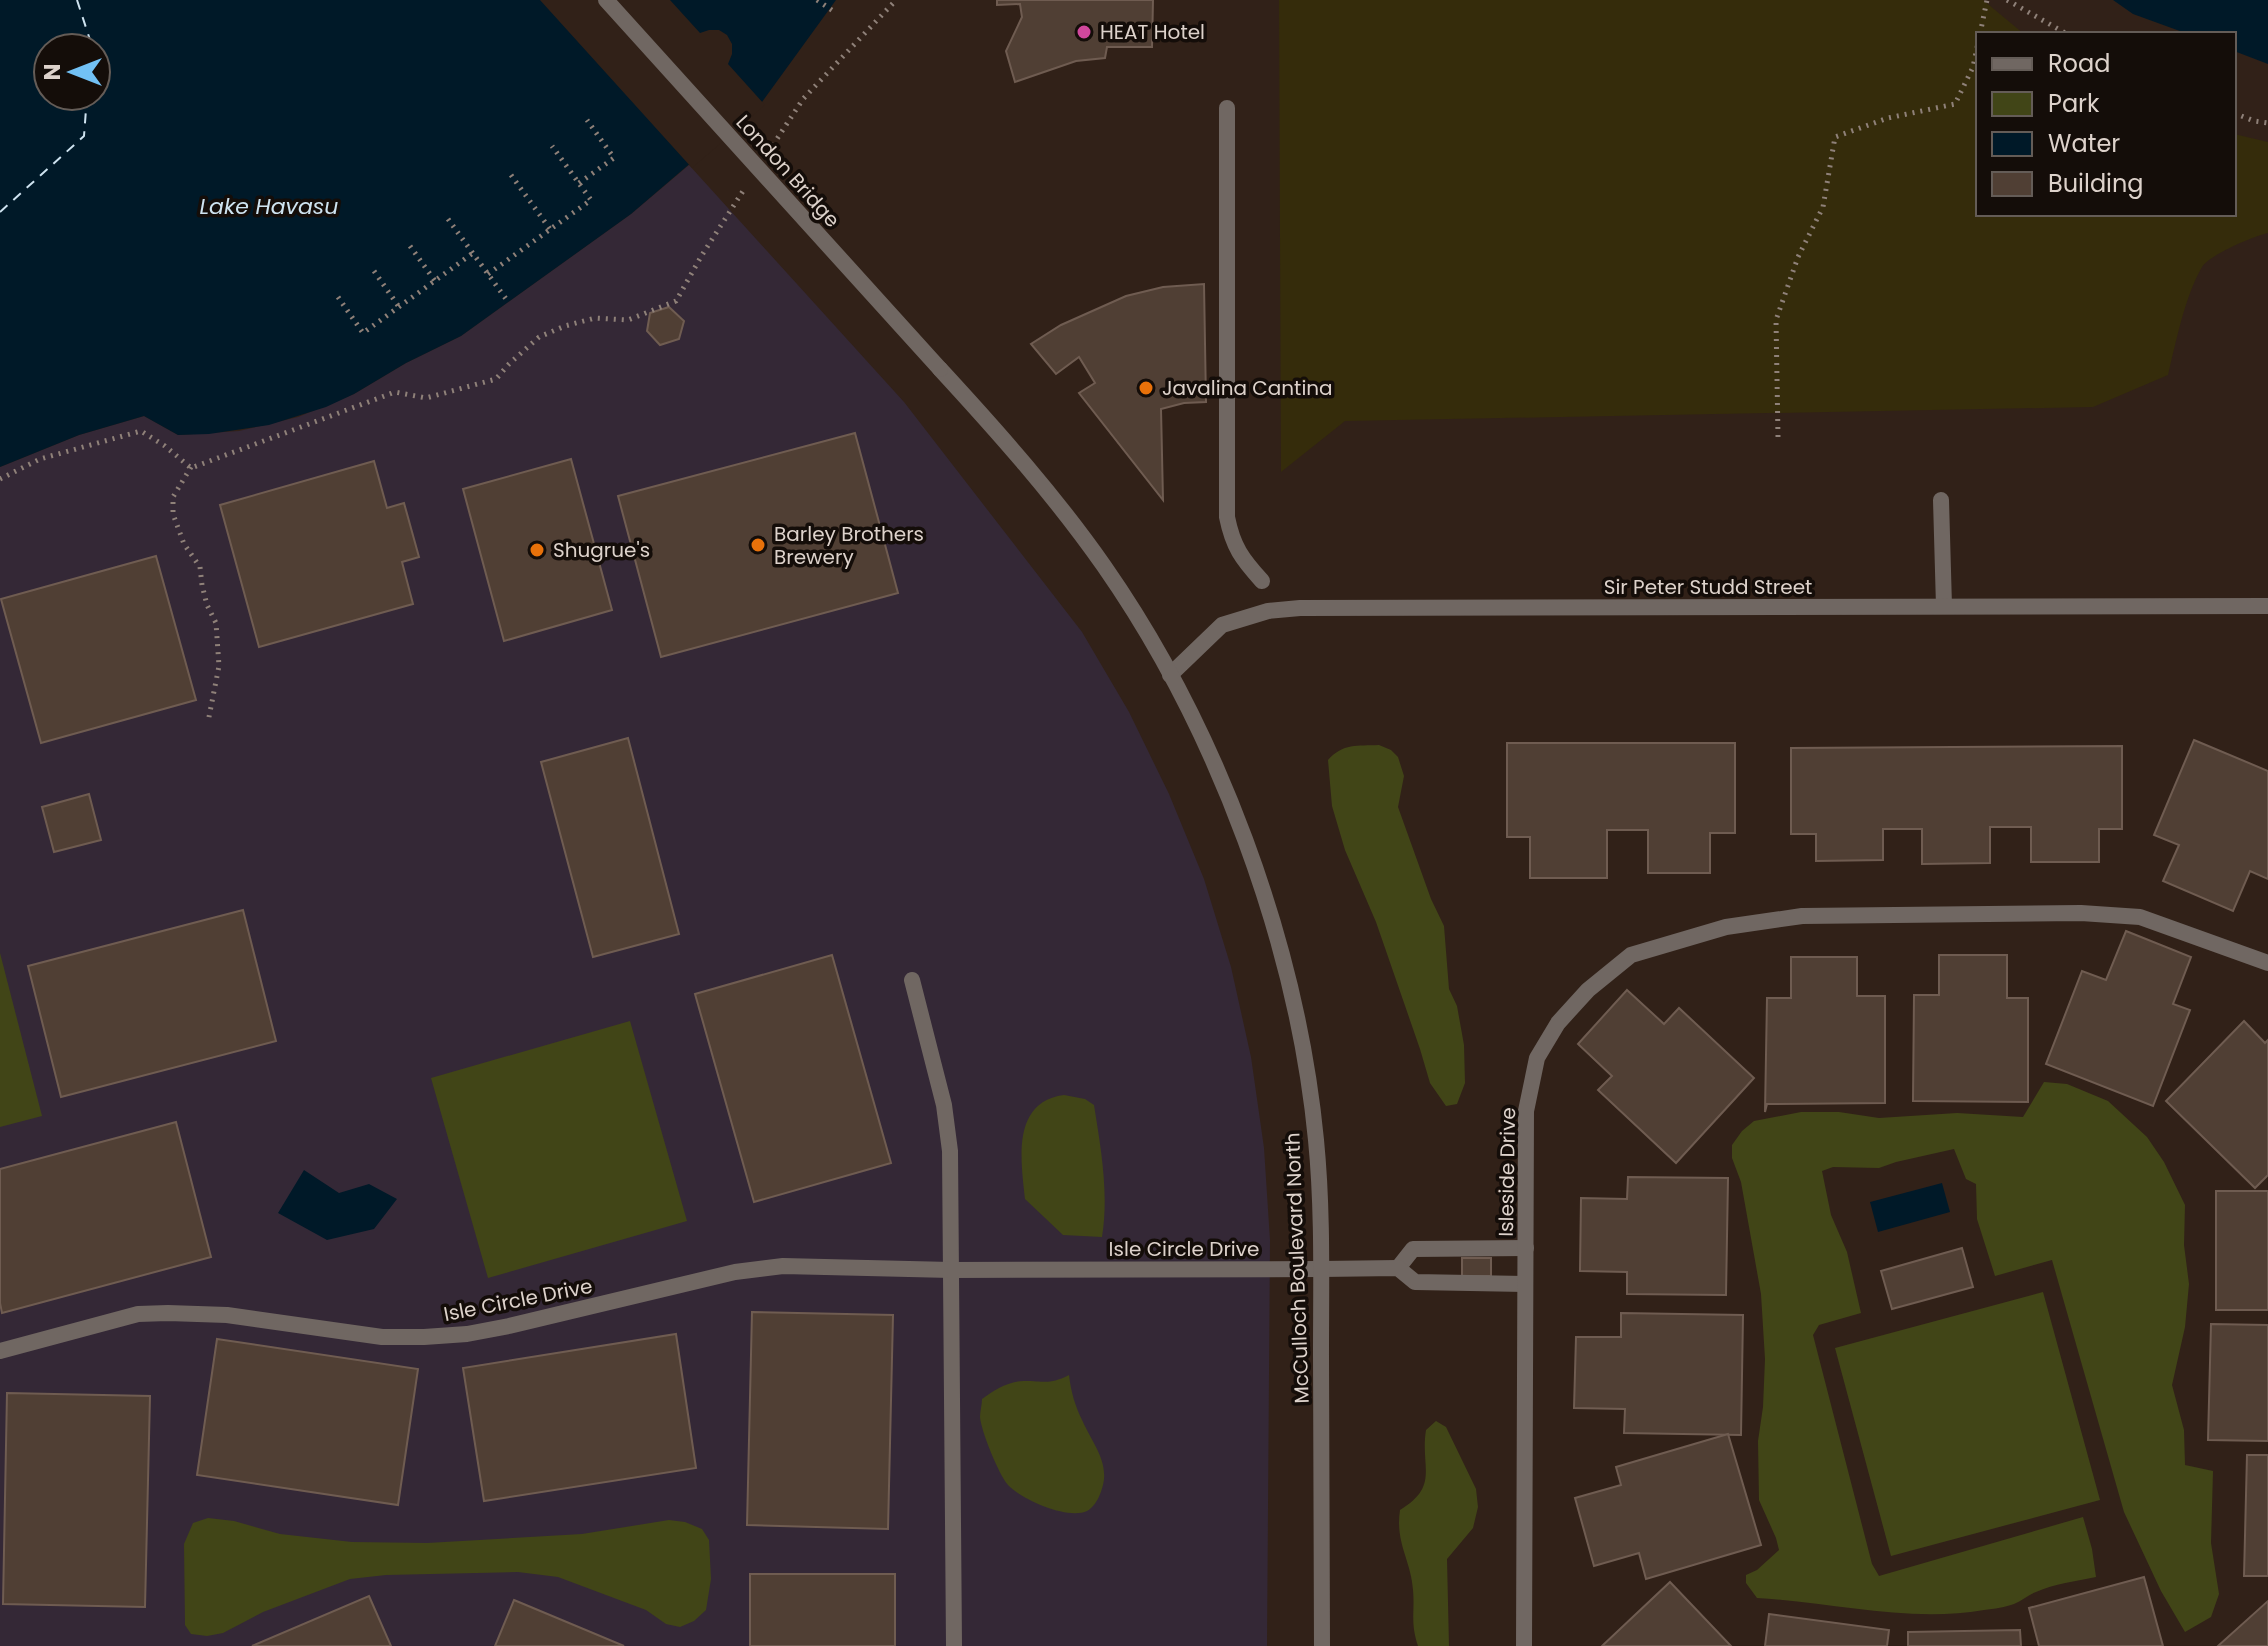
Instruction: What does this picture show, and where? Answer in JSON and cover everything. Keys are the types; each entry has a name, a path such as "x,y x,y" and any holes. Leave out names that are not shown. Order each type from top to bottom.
{"street":[{"name":"London Bridge","path":"606,0 940,369"},
{"path":"1227,108 1227,517 1231,539 1240,556 1262,581"},
{"name":"McCulloch Boulevard North","path":"940,369 1045,486 1106,568 1170,675 1206,746 1246,841 1277,938 1301,1038 1316,1140 1321,1269 1322,1646"},
{"path":"1941,500 1944,606"},
{"name":"Sir Peter Studd Street","path":"1170,675 1222,625 1268,611 1300,608 2268,606"},
{"name":"Isleside Drive","path":"1524,1646 1526,1111 1537,1058 1558,1023 1588,990 1631,955 1726,927 1802,916 2081,913 2140,917 2268,963"},
{"path":"912,980 948,1128 951,1175 954,1646"},
{"path":"1525,1284 1415,1282 1398,1268 1413,1249 1526,1248"},
{"name":"Isle Circle Drive","path":"0,1351 138,1314 212,1314 382,1337 467,1334 711,1277 783,1266 951,1270 1398,1268"}],"path":[{"path":"817,0 836,13"},
{"path":"769,151 803,99 896,0"},
{"path":"1980,32 1987,0"},
{"path":"2007,0 2063,32"},
{"path":"1778,437 1776,320 1798,257 1823,207 1835,137 1888,118 1955,104 1973,67 1976,53"},
{"path":"2236,114 2268,123"},
{"path":"579,183 614,158 587,120"},
{"path":"488,274 591,200 552,146"},
{"path":"511,175 550,229"},
{"path":"208,722 219,666 216,623 207,605 200,567 184,544 173,514 173,497 191,467 395,392 426,398 496,379 539,337 595,318 628,320 676,301 744,190"},
{"path":"448,219 509,303"},
{"path":"410,246 435,281"},
{"path":"338,297 363,333 473,253"},
{"path":"374,271 399,307"},
{"path":"0,479 40,459 141,431 191,467"}],"shaded area":[{"path":"689,165 904,402 1082,632 1129,712 1169,794 1204,879 1231,967 1251,1057 1264,1148 1270,1240 1267,1646 0,1646 0,467 79,435 144,416 178,435 239,431 298,417 354,394 406,363 461,336 631,214"}],"green space":[{"path":"1379,745 1398,757 1404,776 1398,807 1444,926 1449,989 1457,1006 1464,1045 1465,1083 1457,1104 1446,1106 1430,1083 1376,922 1345,850 1332,806 1328,760 1345,748"},
{"path":"0,953 42,1116 0,1127"},
{"path":"630,1021 687,1221 488,1278 431,1078"},
{"path":"2044,1082 2067,1084 2108,1101 2147,1137 2164,1162 2185,1205 2184,1245 2189,1284 2185,1327 2172,1385 2184,1430 2185,1465 2213,1471 2211,1543 2219,1594 2211,1617 2185,1632 2161,1591 2124,1512 2052,1260 1995,1276 1977,1219 1976,1184 1966,1179 1954,1149 1879,1168 1833,1167 1822,1171 1831,1215 1847,1252 1861,1313 1819,1325 1813,1335 1872,1564 1879,1576 2083,1517 2096,1577 2050,1587 2007,1606 1956,1613 1899,1613 1757,1598 1746,1583 1746,1575 1757,1570 1779,1550 1759,1500 1758,1441 1765,1359 1761,1294 1741,1182 1732,1158 1732,1145 1754,1121 1801,1112 1839,1112 1879,1118 1957,1113 2023,1117"},
{"path":"1064,1095 1085,1099 1094,1105 1104,1188 1102,1237 1063,1235 1025,1199 1022,1151 1027,1121 1035,1109 1047,1100"},
{"path":"2043,1292 2100,1500 1891,1556 1835,1348"},
{"path":"1069,1375 1076,1405 1104,1471 1097,1501 1091,1509 1079,1513 1046,1507 1008,1485 991,1452 980,1417 982,1399 1002,1387 1018,1381 1052,1381"},
{"path":"1436,1421 1446,1427 1476,1489 1478,1507 1473,1528 1447,1559 1449,1646 1418,1646 1413,1624 1412,1579 1401,1542 1399,1522 1400,1510 1420,1493 1424,1484 1426,1430"},
{"path":"208,1518 234,1521 280,1534 352,1542 427,1543 582,1534 669,1520 702,1529 709,1540 711,1579 706,1610 694,1621 680,1627 666,1624 646,1610 558,1577 518,1572 386,1575 350,1579 263,1612 223,1633 207,1636 191,1634 185,1625 184,1544 193,1523"}],"sand":[{"path":"1279,0 1983,0 2022,32 1976,32 1976,216 2236,216 2236,134 2268,142 2268,233 2222,252 2202,267 2186,305 2168,375 2093,407 1345,421 1281,472"}],"water":[{"name":"Lake Havasu","path":"0,0 836,0 762,102 631,214 461,336 326,407 269,425 178,435 144,416 79,435 0,467"},
{"path":"2113,0 2268,0 2268,64 2236,52 2236,32 2182,32 2133,14"},
{"path":"304,1170 339,1193 369,1184 397,1199 374,1229 327,1240 278,1213"},
{"path":"1942,1183 1950,1212 1878,1232 1870,1202"}],"pier":[{"path":"540,0 670,0 700,33 719,30 727,35 732,44 728,64 765,105 692,168"}],"building":[{"name":"HEAT Hotel","path":"997,0 1153,0 1152,47 1107,47 1105,58 1076,61 1015,82 1006,51 1022,17 1020,4 997,5"},
{"name":"Javalina Cantina","path":"1204,284 1206,402 1161,409 1163,500 1079,393 1095,383 1079,357 1056,374 1031,344 1061,325 1126,296 1163,287"},
{"path":"669,307 684,321 679,339 660,345 647,331 650,313"},
{"name":"Barley Brothers Brewery","path":"855,433 898,593 661,657 618,496"},
{"name":"Shugrue's","path":"571,459 612,610 504,641 463,489"},
{"path":"374,461 387,508 404,503 419,557 402,562 413,604 259,647 220,505"},
{"path":"156,556 196,700 41,743 1,599"},
{"path":"628,738 679,934 593,957 541,762"},
{"path":"2194,740 2268,771 2268,879 2250,871 2233,911 2163,881 2179,845 2154,835"},
{"path":"1507,743 1735,743 1735,833 1710,833 1710,873 1648,873 1648,830 1607,830 1607,878 1530,878 1530,837 1507,837"},
{"path":"2122,746 2122,829 2099,829 2099,862 2031,862 2031,827 1990,827 1990,863 1922,864 1922,829 1883,829 1883,860 1816,861 1816,834 1791,834 1791,748"},
{"path":"89,794 101,840 54,852 42,807"},
{"path":"243,910 276,1041 61,1097 28,966"},
{"path":"2126,931 2191,957 2173,1004 2190,1010 2153,1106 2046,1064 2082,971 2106,980"},
{"path":"832,955 891,1163 754,1202 695,994"},
{"path":"1939,955 2007,955 2007,998 2028,998 2028,1102 1913,1101 1914,995 1939,995"},
{"path":"1791,957 1857,957 1857,996 1885,996 1885,1103 1767,1104 1765,1112 1767,998 1791,998"},
{"path":"1627,990 1664,1024 1679,1008 1754,1078 1676,1163 1598,1090 1612,1076 1578,1044"},
{"path":"2244,1021 2265,1043 2268,1040 2268,1175 2255,1188 2166,1101"},
{"path":"176,1122 211,1257 2,1313 0,1169"},
{"path":"1628,1177 1728,1178 1726,1295 1627,1294 1627,1272 1580,1271 1581,1198 1627,1199"},
{"path":"2216,1191 2268,1191 2268,1310 2216,1310"},
{"path":"1962,1248 1973,1287 1892,1309 1881,1271"},
{"path":"1462,1258 1491,1258 1491,1276 1462,1276"},
{"path":"752,1312 893,1315 888,1529 747,1525"},
{"path":"1621,1313 1743,1315 1741,1435 1624,1433 1625,1409 1574,1408 1576,1337 1621,1337"},
{"path":"2211,1324 2268,1325 2268,1441 2208,1440"},
{"path":"676,1334 696,1468 484,1501 463,1368"},
{"path":"217,1339 418,1369 398,1505 197,1475"},
{"path":"7,1393 150,1396 145,1607 3,1604"},
{"path":"1728,1434 1761,1545 1646,1579 1639,1553 1594,1566 1575,1498 1621,1485 1616,1467"},
{"path":"2247,1455 2268,1455 2268,1576 2244,1576"},
{"path":"750,1574 895,1574 895,1646 750,1646"},
{"path":"2144,1577 2163,1646 2039,1646 2029,1608"},
{"path":"1670,1582 1731,1646 1602,1646"},
{"path":"369,1596 391,1646 252,1646"},
{"path":"514,1600 624,1646 495,1646"},
{"path":"2268,1601 2268,1646 2218,1646"},
{"path":"1769,1614 1889,1630 1887,1646 1765,1646"},
{"path":"2020,1630 2021,1646 1908,1646 1908,1632"}],"ferry route":[{"path":"77,0 87,32"},
{"path":"0,212 84,136 86,112"}],"place":[{"name":"HEAT Hotel","path":"1084,32"},
{"name":"Javalina Cantina","path":"1146,388"},
{"name":"Barley Brothers Brewery","path":"758,545"},
{"name":"Shugrue's","path":"537,550"}]}
